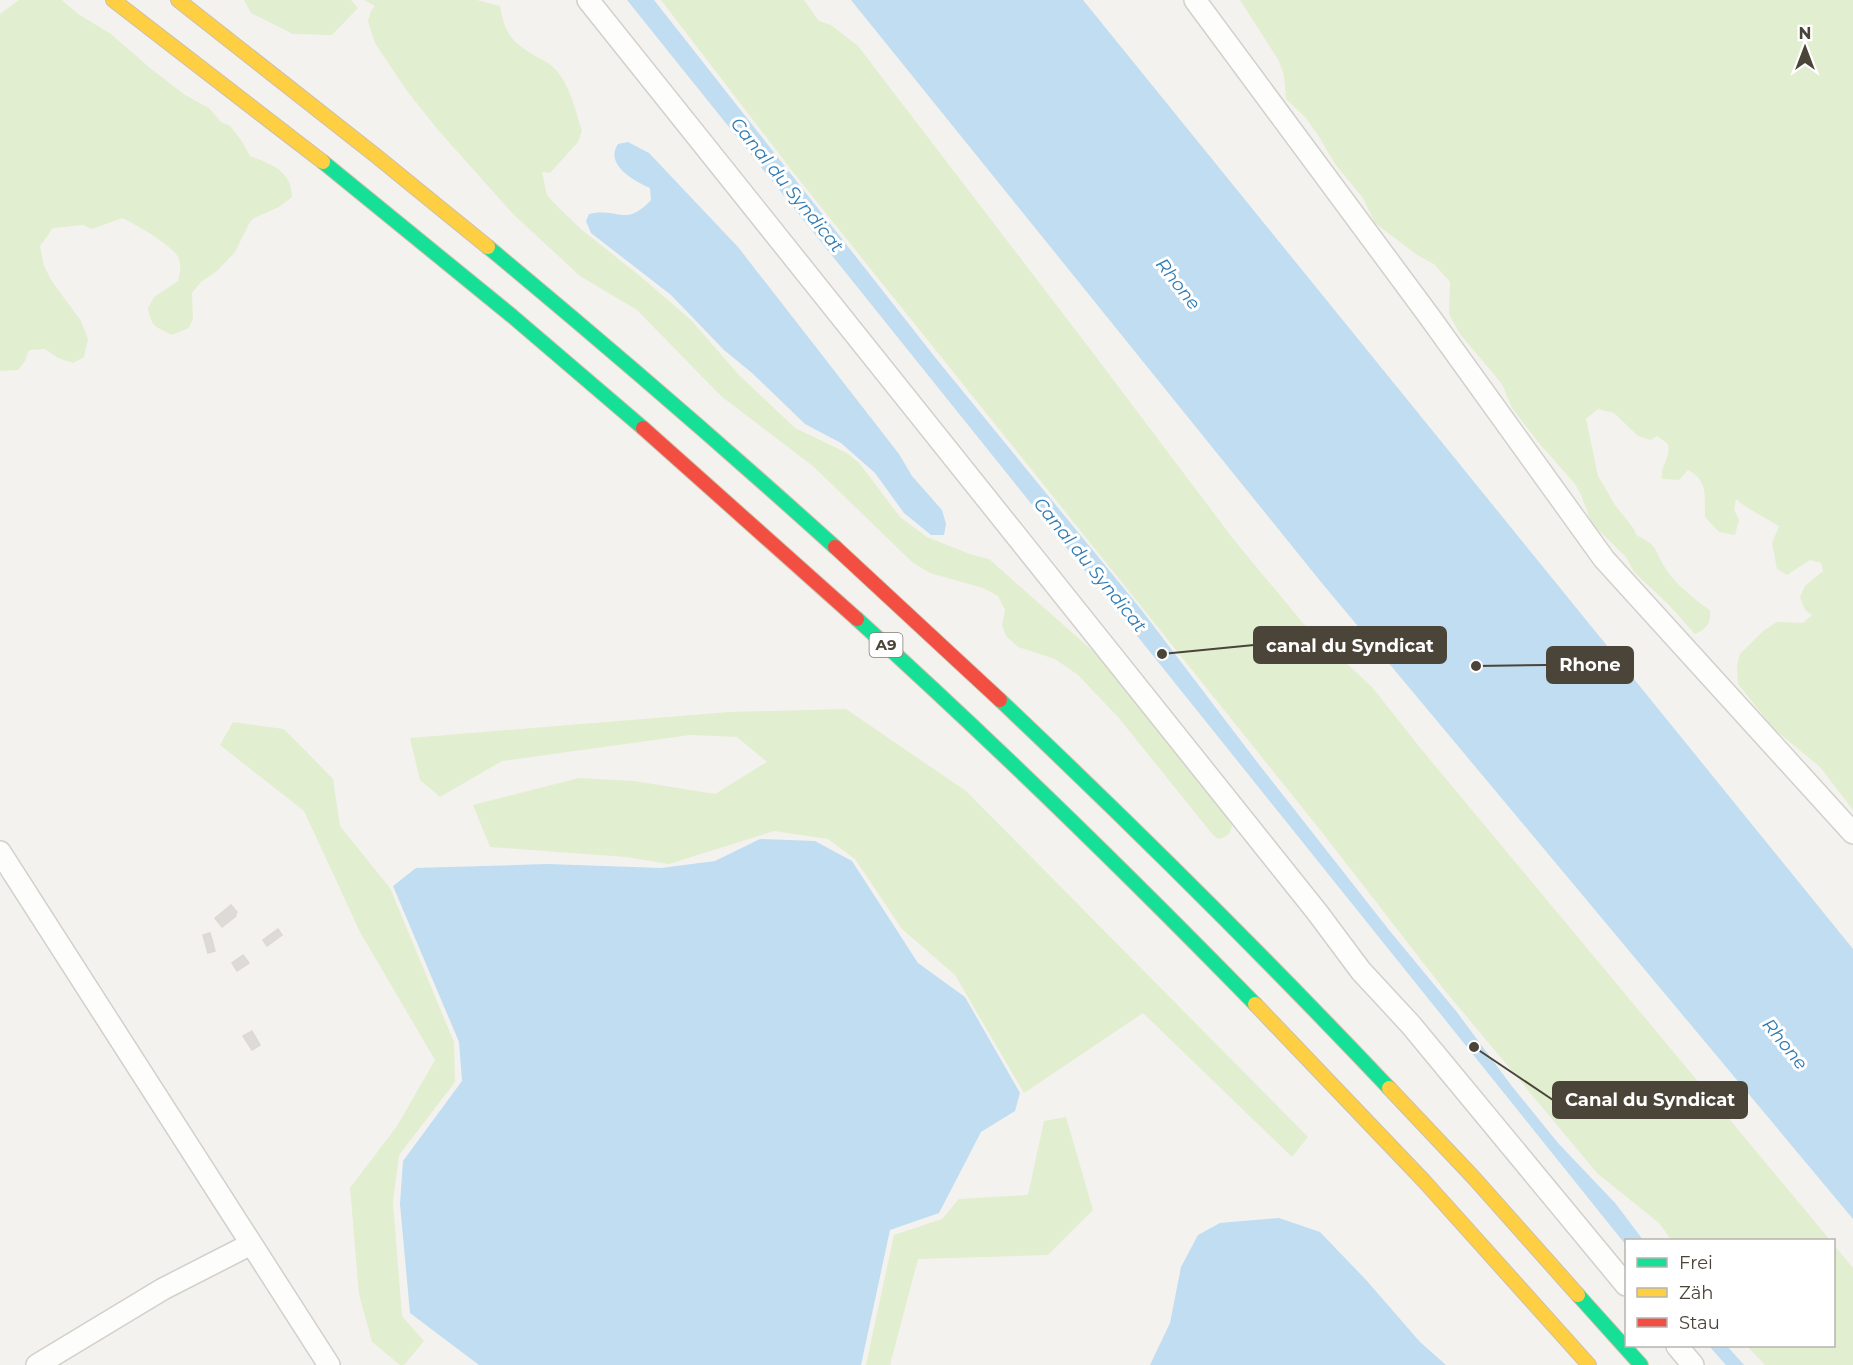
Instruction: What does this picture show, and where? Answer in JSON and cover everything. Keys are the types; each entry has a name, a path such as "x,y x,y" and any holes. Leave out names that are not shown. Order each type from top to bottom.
{"highway":[{"name":"A9","path":"113,0 317,157 443,259 643,427 822,586 1013,763 1205,952 1402,1159 1589,1365"},
{"name":"A9","path":"178,0 516,268 742,463 934,635 1118,811 1250,943 1419,1119 1641,1365"}],"street":[{"path":"588,0 1317,912 1361,971 1411,1025 1625,1284"},
{"path":"1195,0 1429,315 1604,559 1853,833"},
{"path":"0,852 329,1365"},
{"path":"37,1365 163,1289 250,1244"},
{"path":"1678,1347 1693,1365"}],"green space":[{"path":"19,0 62,0 78,14 111,34 150,68 185,95 209,108 221,122 230,126 250,156 279,170 288,181 292,197 279,207 250,222 235,252 192,293 193,318 189,328 172,335 155,326 148,308 154,297 178,281 180,269 175,252 122,218 92,229 83,225 53,228 40,246 44,266 51,280 81,321 88,339 84,357 73,363 58,358 45,349 29,350 18,370 0,371 0,14"},
{"path":"244,0 351,0 358,8 332,35 293,34 251,13"},
{"path":"364,0 477,0 500,6 504,24 511,37 521,47 559,73 571,97 582,131 578,142 550,173 542,172 547,195 582,230 691,320 739,375 795,428 847,453 860,464 900,517 927,537 989,559 1093,651 1151,717 1212,795 1232,824 1228,834 1218,839 1213,835 1118,717 1078,675 1055,659 1018,647 1006,636 1002,625 1005,610 998,596 983,588 930,573 912,562 814,467 721,396 637,310 580,276 514,215 438,130 407,91 375,43 368,21 375,6"},
{"path":"661,0 804,0 819,21 831,25 858,46 1234,540 1303,623 1372,687 1829,1239 1670,1239 1660,1224 1597,1173 1442,987 1321,831 793,172"},
{"path":"1240,0 1853,0 1853,810 1820,767 1774,729 1738,684 1737,665 1740,654 1763,631 1777,622 1803,623 1812,615 1805,610 1800,597 1805,586 1823,571 1821,563 1810,560 1787,575 1777,569 1772,543 1779,526 1736,499 1734,510 1739,520 1735,535 1719,532 1705,517 1704,490 1695,474 1688,470 1679,480 1662,479 1669,449 1668,444 1657,436 1651,440 1638,436 1614,413 1598,409 1586,419 1598,476 1636,535 1652,545 1673,578 1691,596 1710,610 1707,625 1695,634 1669,605 1634,572 1626,557 1592,524 1575,484 1512,408 1502,384 1460,334 1449,314 1450,282 1434,264 1417,255 1375,223 1363,198 1335,164 1318,135 1305,117 1286,99 1284,76 1279,61"},
{"path":"846,709 966,791 1308,1137 1292,1157 1143,1013 1024,1093 955,975 902,929 855,859 828,839 774,831 669,864 626,857 490,847 473,805 579,778 634,781 715,794 767,762 737,737 690,735 502,761 440,797 420,780 410,738 729,712"},
{"path":"233,722 284,729 333,779 340,826 390,888 454,1042 455,1082 399,1155 393,1202 402,1316 424,1341 404,1365 400,1365 372,1342 359,1294 350,1188 397,1126 435,1060 360,932 304,811 220,745"},
{"path":"1066,1117 1093,1210 1048,1255 918,1259 890,1365 866,1365 894,1235 942,1219 959,1199 1028,1195 1044,1121"},
{"path":"1835,1246 1853,1268 1853,1365 1765,1365 1748,1347 1835,1347"}],"water":[{"name":"Canal du Syndicat","path":"627,0 654,0 938,361 1140,608 1257,762 1456,1011 1511,1085 1558,1143 1616,1204 1642,1239 1625,1239 1625,1244"},
{"path":"851,0 1083,0 1853,949 1853,1219 1321,582"},
{"path":"628,142 649,153 738,247 899,454 912,476 942,510 946,524 944,535 931,535 904,513 875,473 841,443 805,424 752,373 724,350 671,295 591,233 586,221 589,214 628,215 635,213 651,200 650,188 630,177 615,159 618,144"},
{"path":"760,839 815,841 852,861 918,963 965,997 1020,1093 1015,1111 981,1132 939,1213 890,1230 861,1365 479,1365 410,1313 400,1204 403,1161 462,1081 459,1042 393,886 416,868 547,864 661,868 715,861"},
{"path":"1279,1218 1320,1232 1367,1281 1420,1342 1446,1365 1150,1365 1170,1323 1181,1267 1198,1235 1220,1223"},
{"path":"1710,1347 1728,1347 1744,1365 1726,1365"}],"building":[{"path":"231,905 237,912 236,916 222,927 215,918"},
{"path":"278,929 282,935 267,946 263,940"},
{"path":"210,933 215,951 208,953 203,935"},
{"path":"243,955 249,963 237,971 232,963"},
{"path":"252,1031 260,1045 252,1050 243,1036"}],"traffic: fast":[{"path":"323,162 512,316 643,428"},
{"path":"488,247 663,395 835,547"},
{"path":"857,619 1059,808 1255,1004"},
{"path":"1000,700 1197,891 1389,1088"},
{"path":"1578,1295 1641,1365"}],"traffic: slow":[{"path":"113,0 323,162"},
{"path":"178,0 488,247"},
{"path":"1255,1004 1424,1181 1589,1365"},
{"path":"1389,1088 1474,1178 1578,1295"}],"traffic: jam":[{"path":"643,428 857,619"},
{"path":"835,547 1000,700"}],"place":[{"name":"canal du Syndicat","path":"1162,654"},
{"name":"Rhone","path":"1476,666"},
{"name":"Canal du Syndicat","path":"1474,1047"}]}
